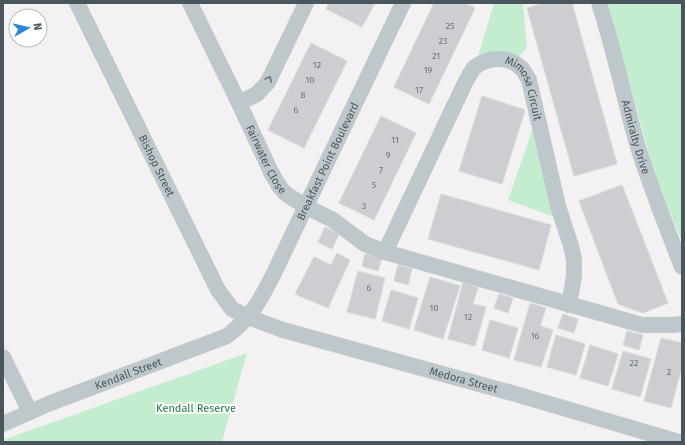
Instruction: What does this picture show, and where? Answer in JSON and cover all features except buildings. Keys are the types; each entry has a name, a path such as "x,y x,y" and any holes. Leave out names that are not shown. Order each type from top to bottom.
{"street":[{"name":"Bishop Street","path":"77,3 218,290 232,308 248,317"},
{"name":"Fairwater Close","path":"190,3 271,172 279,186 286,194 305,206"},
{"path":"239,103 257,94 268,82 306,3"},
{"name":"Breakfast Point Boulevard","path":"248,317 263,296 403,3"},
{"name":"Admiralty Drive","path":"599,3 647,176 682,267"},
{"name":"Mimosa Circuit","path":"385,252 465,83 475,67 489,59 501,59 512,62 522,70 529,80 558,206 571,246 574,259 574,276 569,305"},
{"path":"305,206 333,220 365,244 385,252 642,325 667,326 682,324"},
{"name":"Kendall Street","path":"3,424 30,412 227,336 241,325 248,317"},
{"name":"Medora Street","path":"248,317 283,330 512,393 679,442"},
{"path":"3,357 30,412"}],"green space":[{"path":"494,3 523,3 527,47 518,58 478,57"},
{"path":"608,3 682,3 682,241 655,177"},
{"path":"532,131 555,217 508,200"},
{"name":"Kendall Reserve","path":"247,353 222,442 3,442 3,440"}]}
